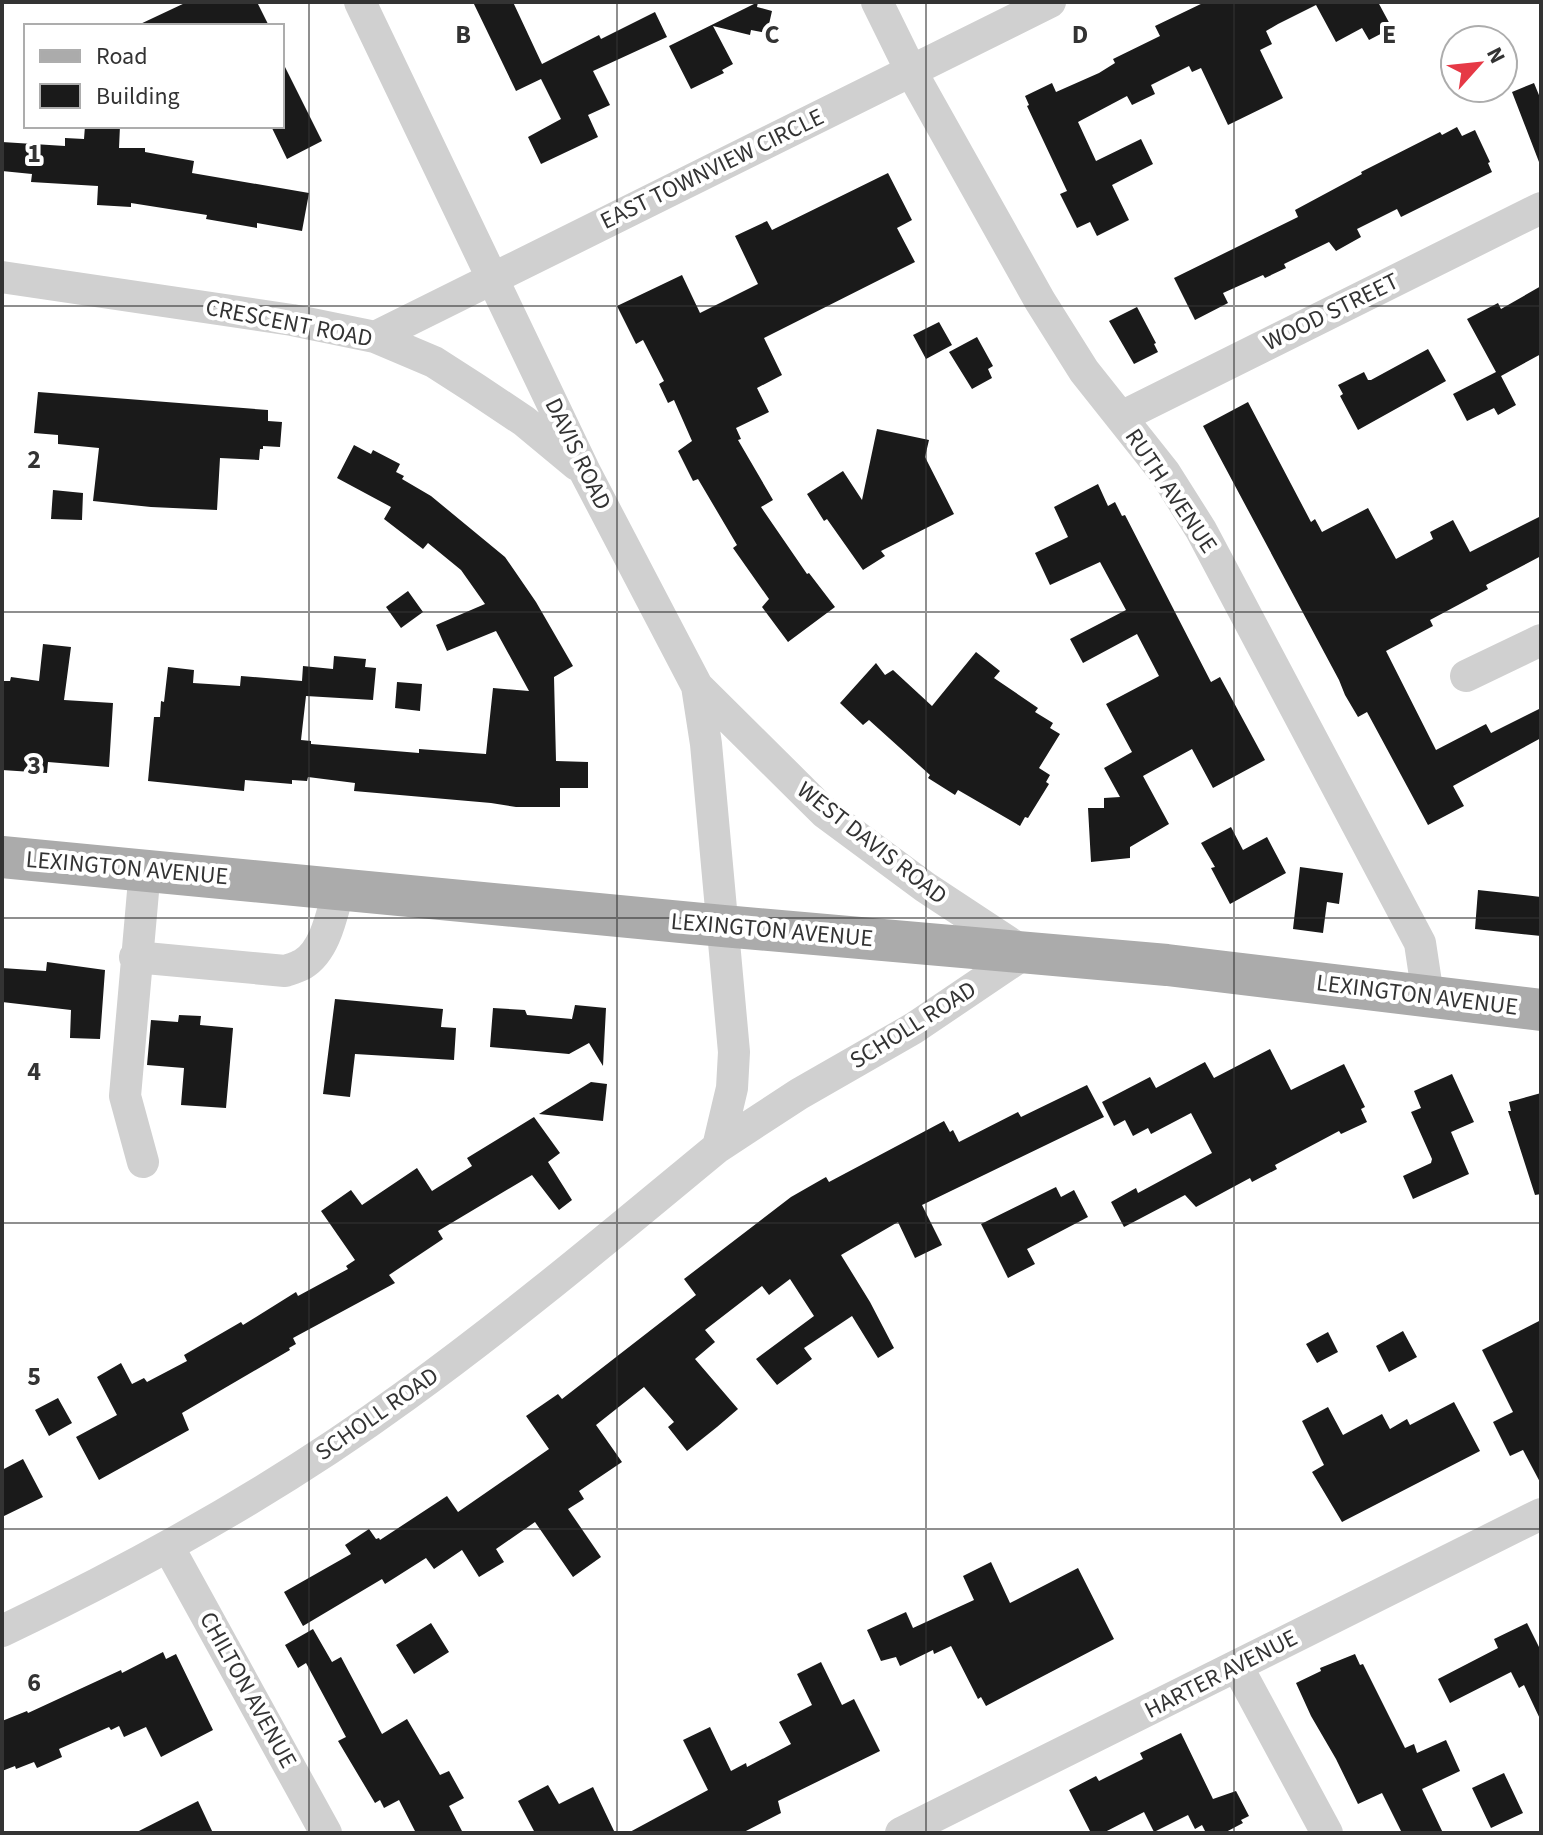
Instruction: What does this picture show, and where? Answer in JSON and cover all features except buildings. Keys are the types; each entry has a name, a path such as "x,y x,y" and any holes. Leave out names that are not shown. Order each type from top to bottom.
{"main road":[{"name":"LEXINGTON AVENUE","path":"2,857 1167,965 1541,1010"}],"street":[{"name":"DAVIS ROAD","path":"360,2 585,472 697,686 706,744 723,926"},
{"name":"RUTH AVENUE","path":"877,2 911,71 1040,301 1084,371 1165,473 1201,530 1420,943 1428,996"},
{"name":"EAST TOWNVIEW CIRCLE","path":"375,337 1050,2"},
{"name":"WOOD STREET","path":"1121,417 1541,208"},
{"name":"CRESCENT ROAD","path":"2,277 292,320 375,337 434,362 524,421 585,472"},
{"path":"1466,676 1541,640"},
{"name":"WEST DAVIS ROAD","path":"697,686 825,813 925,887 1025,953"},
{"path":"143,1162 125,1096 145,869"},
{"path":"135,957 285,971 303,964 315,953 329,925 339,889"},
{"path":"718,1147 732,1088 734,1052 723,926"},
{"name":"SCHOLL ROAD","path":"2,1631 169,1548 342,1440 403,1398 561,1277 718,1147 799,1094 914,1028 1025,953"},
{"name":"HARTER AVENUE","path":"901,1833 1541,1514"},
{"name":"CHILTON AVENUE","path":"169,1548 326,1833"},
{"path":"1237,1666 1327,1833"}]}
